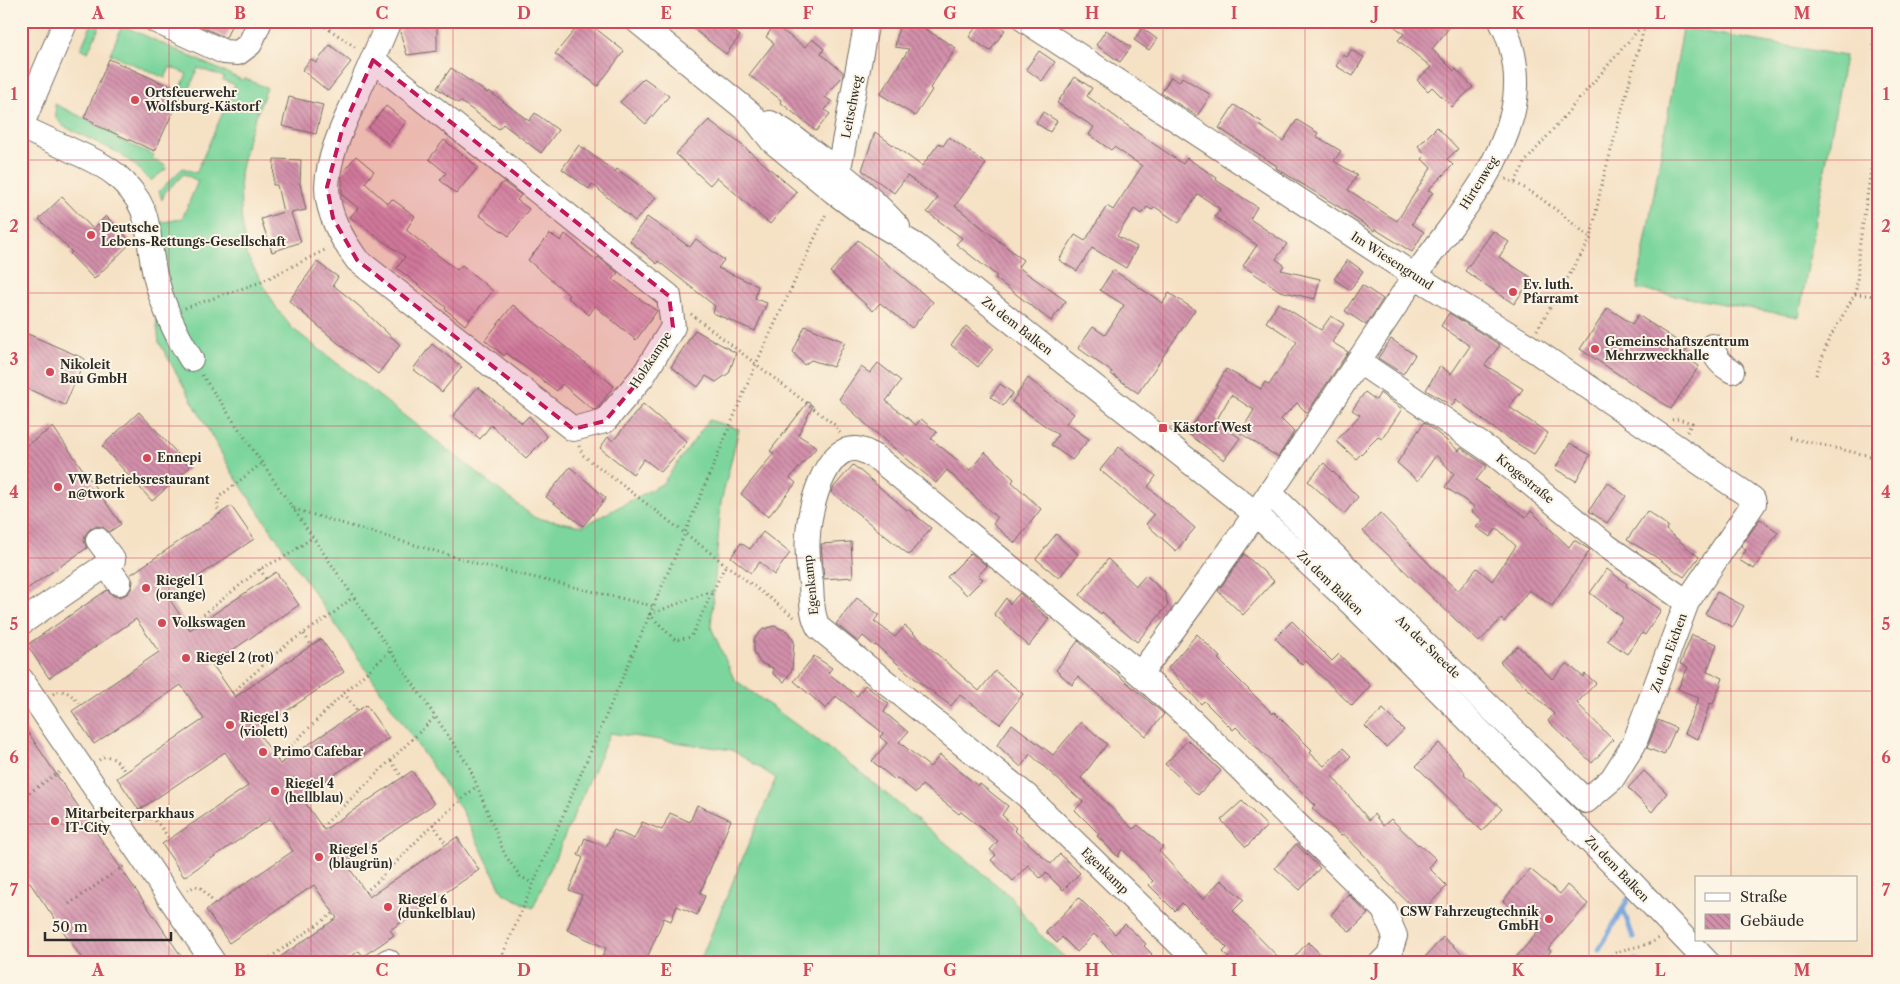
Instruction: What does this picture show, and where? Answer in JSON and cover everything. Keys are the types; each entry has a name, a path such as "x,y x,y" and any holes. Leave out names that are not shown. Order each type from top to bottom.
{"street":[{"path":"66,21 21,126 97,162 115,174 137,199 148,224 155,275 169,317 191,359"},
{"path":"156,21 224,52 238,53 250,44 260,21"},
{"path":"389,21 331,159 327,187 333,218 343,241 357,260 573,429"},
{"name":"Zu dem Balken","path":"637,21 750,113 782,129 837,182 877,203 915,246 1256,514 1352,604 1626,877 1708,963"},
{"name":"Leitschweg","path":"837,182 868,21"},
{"name":"Im Wiesengrund","path":"1026,21 1415,276 1528,346 1746,494 1753,499 1754,503"},
{"name":"Hirtenweg","path":"1415,276 1486,176 1500,148 1513,114 1517,71 1505,30 1500,21"},
{"path":"372,60 669,296"},
{"path":"1140,674 1256,514 1415,276"},
{"name":"Holzkampe","path":"573,429 605,421 643,376 673,327 669,296"},
{"path":"1712,346 1716,359 1721,365 1732,371"},
{"name":"Krogestraße","path":"1358,361 1492,452 1608,547 1687,602"},
{"path":"849,449 863,450 882,462 1140,674 1191,720 1384,910 1395,936 1389,954 1382,963"},
{"name":"Egenkamp","path":"849,449 836,455 825,472 810,517 807,547 813,611 817,625 824,633 1027,796 1199,963"},
{"name":"An der Sneede","path":"1270,493 1586,801"},
{"name":"Zu den Eichen","path":"1586,801 1612,779 1634,744 1687,602 1754,503"},
{"path":"21,622 112,574 113,560 98,540"},
{"path":"21,679 38,704 72,771 125,832 214,963"},
{"path":"385,963 388,961 389,963"}],"path":[{"path":"317,21 372,60"},
{"path":"1515,182 1526,161 1645,21"},
{"path":"1528,346 1591,238 1601,187 1645,21"},
{"path":"1816,375 1828,341 1855,294 1859,272 1858,256 1875,130 1876,82 1871,22"},
{"path":"1486,176 1495,175 1515,182 1591,238"},
{"path":"499,963 756,364 827,214 837,182"},
{"path":"169,317 177,311 261,282 343,241"},
{"path":"1855,294 1875,296"},
{"path":"669,296 835,425 849,449"},
{"path":"191,359 469,766 512,866 520,876 532,883"},
{"path":"573,429 583,455 804,625 817,625"},
{"path":"1791,438 1879,458"},
{"path":"220,514 217,507 219,498 262,463"},
{"path":"294,509 482,565 653,606"},
{"path":"188,627 260,569 288,555 313,537"},
{"path":"649,614 675,640 691,637 726,564"},
{"path":"260,569 266,579"},
{"path":"649,614 712,591"},
{"path":"232,693 287,644 330,616 353,597"},
{"path":"304,634 312,645"},
{"path":"277,760 390,650"},
{"path":"38,704 58,690 71,694 81,705"},
{"path":"344,693 357,711"},
{"path":"322,827 403,746 435,717"},
{"path":"21,798 105,756 116,760 125,772"},
{"path":"391,760 402,777"},
{"path":"365,892 433,824 477,786"},
{"path":"125,832 144,818 152,818 160,824 169,839"},
{"path":"433,824 446,844"},
{"path":"69,904 125,866"},
{"path":"172,901 196,886 201,888 215,904"},
{"path":"262,963 334,913"},
{"path":"1604,963 1608,957 1622,949 1650,945 1672,925"}],"highlighted area":[{"path":"373,60 669,296 673,327 643,376 605,421 573,429 357,260 333,218 327,187 342,130"}],"green space":[{"path":"93,21 102,21 88,52 81,48"},
{"path":"106,21 113,21 242,80 244,78 267,88 249,134 240,173 241,213 246,254 277,309 292,328 535,518 583,526 662,484 709,420 739,429 721,502 711,627 734,679 855,768 1010,896 1036,931 1071,963 699,963 776,778 732,750 610,733 533,908 503,893 461,809 233,474 159,342 152,287 137,226 182,219 198,181 184,174 165,192 162,200 159,191 183,168 196,173 235,85 223,80 224,77 198,68 189,90 181,87 187,74 170,67 165,78 110,54 121,28"},
{"path":"1683,28 1845,56 1799,317 1637,289"},
{"path":"55,104 116,134 115,138 154,155 152,159 165,165 166,169 152,180 149,180 136,166 119,153 63,126 56,118"}],"building":[{"path":"190,21 233,21 226,38"},
{"path":"404,21 439,21 437,51 407,55 400,32"},
{"path":"582,21 586,21 624,51 598,86 555,54"},
{"path":"683,21 721,21 740,36 726,54"},
{"path":"900,21 923,21 922,27 956,48 930,88 932,90 915,116 880,94 909,49 895,47"},
{"path":"980,21 993,21 1005,30 990,51 969,37"},
{"path":"1388,21 1441,21 1449,28 1432,49 1454,71 1456,69 1473,87 1452,107 1432,87 1428,91 1417,80 1431,67 1398,40 1404,34"},
{"path":"774,25 805,47 812,39 824,49 821,54 843,72 843,76 825,97 832,102 825,110 830,114 816,131 749,75 774,43 766,37"},
{"path":"1142,28 1157,39 1149,50 1134,40"},
{"path":"1106,30 1131,47 1120,62 1096,45"},
{"path":"330,45 351,62 328,91 302,70 311,59 316,63"},
{"path":"1351,50 1364,57 1353,76 1336,66 1343,55 1347,57"},
{"path":"1039,51 1055,62 1042,81 1026,69"},
{"name":"Ortsfeuerwehr Wolfsburg-Kästorf","path":"109,59 182,92 155,151 93,124 94,122 84,118"},
{"path":"451,68 487,93 489,91 529,121 535,113 558,130 541,153 503,124 499,129 460,101 458,103 437,88"},
{"path":"1075,77 1092,88 1087,96 1128,126 1183,164 1187,158 1257,207 1250,219 1287,244 1276,259 1284,265 1281,270 1320,279 1315,299 1280,291 1243,266 1257,245 1215,217 1220,209 1198,194 1179,223 1155,207 1152,210 1147,207 1142,214 1134,209 1117,236 1137,247 1126,268 1092,248 1077,271 1059,260 1075,235 1085,241 1107,206 1113,210 1142,166 1114,147 1111,150 1089,135 1094,127 1057,103"},
{"path":"1171,77 1179,82 1182,77 1211,95 1197,116 1161,93"},
{"path":"644,78 669,96 646,124 620,102"},
{"path":"289,97 323,105 316,134 282,126"},
{"path":"1234,105 1262,122 1259,125 1283,141 1297,120 1318,133 1316,136 1341,151 1334,161 1357,175 1348,190 1397,221 1431,168 1422,159 1426,155 1418,146 1437,127 1458,149 1447,159 1453,165 1428,190 1433,192 1412,224 1424,232 1412,252 1375,229 1374,231 1352,215 1276,168 1277,166 1219,128"},
{"path":"386,106 406,122 389,144 368,128"},
{"path":"1043,112 1057,121 1050,132 1036,123"},
{"path":"709,120 797,192 770,224 717,177 710,185 676,154"},
{"path":"875,132 922,166 939,143 943,146 949,137 986,164 955,206 1023,260 1018,267 1066,301 1051,321 995,278 997,276 956,244 962,238 927,212 938,198 907,176 894,193 862,170"},
{"path":"444,140 478,167 456,194 440,180 446,173 429,159"},
{"path":"579,145 615,172 617,169 656,198 635,221 592,184 589,189 562,169"},
{"path":"356,156 374,171 365,183 388,204 392,199 415,216 406,230 457,270 462,265 493,291 465,325 445,309 446,307 397,268 405,257 350,217 358,208 342,195 342,173"},
{"path":"274,159 301,160 300,184 306,210 291,213 301,242 272,252 261,219 283,212 277,185 273,185"},
{"path":"503,182 521,195 517,200 529,209 509,236 479,215"},
{"name":"Deutsche Lebens-Rettungs-Gesellschaft","path":"62,197 93,229 106,216 132,242 94,279 70,254 72,252 39,219"},
{"path":"647,217 690,247 696,239 724,260 718,268 758,286 755,299 767,303 755,331 713,313 715,306 658,261 657,264 630,241"},
{"path":"1493,231 1509,242 1499,257 1532,278 1514,304 1465,271"},
{"path":"550,234 561,241 565,234 596,260 598,257 618,273 612,279 657,311 636,340 595,306 589,315 528,260"},
{"path":"858,240 933,302 912,328 880,303 873,311 830,272"},
{"path":"1348,260 1363,271 1350,290 1334,279"},
{"path":"317,262 338,277 333,285 359,306 400,345 378,374 289,301"},
{"path":"1113,270 1163,303 1169,293 1195,310 1138,393 1078,348 1093,327 1105,335 1124,305 1100,290"},
{"path":"1362,285 1383,299 1366,325 1345,311"},
{"path":"1278,303 1321,330 1331,316 1344,324 1332,342 1348,352 1307,413 1297,403 1281,419 1294,432 1278,457 1240,433 1254,410 1231,395 1216,421 1240,438 1224,460 1187,433 1202,412 1226,369 1261,389 1265,382 1269,385 1297,342 1266,322"},
{"path":"513,305 614,386 597,409 593,410 562,384 557,391 506,353 504,356 485,340"},
{"path":"1608,308 1632,324 1638,315 1688,348 1683,355 1699,366 1671,409 1580,349"},
{"path":"1449,313 1500,345 1485,365 1523,389 1509,407 1548,433 1534,454 1500,433 1456,399 1452,406 1426,390 1440,366 1451,374 1470,346 1441,326"},
{"path":"805,326 845,342 833,367 811,360 804,365 793,352"},
{"path":"966,326 993,349 978,367 951,345"},
{"path":"695,330 736,353 729,373 716,382 706,376 698,387 671,367"},
{"name":"Nikoleit Bau GmbH","path":"21,331 85,359 65,405 21,386"},
{"path":"1391,339 1415,355 1403,374 1378,358"},
{"path":"432,344 462,367 442,392 413,369"},
{"path":"878,363 901,381 886,401 916,425 921,419 937,432 931,439 970,470 985,452 1014,479 1012,482 1041,509 1015,543 993,524 997,518 947,470 936,483 870,428 839,399 861,367 870,373"},
{"path":"1028,378 1074,414 1066,423 1089,439 1072,460 1051,445 1058,435 1012,402"},
{"path":"1000,384 1013,393 1003,406 991,397"},
{"path":"478,387 522,423 529,416 547,437 526,458 491,425 480,439 453,416"},
{"path":"1365,392 1376,400 1380,393 1402,409 1382,439 1378,437 1356,459 1336,441 1360,415 1352,410"},
{"path":"808,402 813,406 798,435 817,447 790,478 796,483 768,517 741,494 774,453 770,451"},
{"path":"643,404 687,442 661,472 644,459 633,474 600,448 608,437 613,441"},
{"path":"139,412 190,467 152,501 102,446"},
{"path":"1424,422 1459,451 1461,448 1487,466 1476,480 1526,517 1531,511 1569,547 1574,540 1590,550 1552,606 1529,590 1504,622 1501,619 1479,642 1363,531 1380,513 1458,591 1477,568 1492,581 1516,546 1497,528 1490,537 1476,527 1483,520 1471,511 1475,507 1445,487 1454,474 1436,455 1418,481 1397,463"},
{"name":"VW Betriebsrestaurant n@twork","path":"53,427 121,524 109,532 103,527 97,526 90,529 85,535 84,541 87,548 21,593 21,449"},
{"path":"1570,443 1590,455 1576,481 1555,469"},
{"path":"1119,447 1156,476 1148,487 1195,528 1176,551 1146,524 1154,515 1100,470"},
{"path":"1324,463 1358,497 1344,514 1308,481"},
{"path":"853,465 931,528 909,555 831,492"},
{"path":"570,467 606,498 583,526 546,497"},
{"path":"1607,482 1626,496 1607,523 1589,511"},
{"path":"231,506 254,539 168,597 190,630 276,572 299,605 212,664 235,697 321,639 344,672 257,731 280,764 366,705 389,738 301,797 324,830 412,771 434,804 346,863 369,897 457,837 479,870 390,930 394,935 380,945 363,956 359,951 342,963 271,963 337,918 314,885 229,943 206,910 293,851 270,819 184,877 162,844 248,786 225,752 139,810 117,778 204,719 181,685 94,744 72,711 159,652 136,619 49,678 27,645 107,590 114,596 120,597 127,594 132,588 133,581 130,575"},
{"path":"1647,511 1668,526 1666,530 1699,557 1684,577 1656,557 1627,540"},
{"path":"1760,519 1778,532 1754,569 1739,560 1746,550 1741,546"},
{"path":"763,532 790,553 774,575 760,562 751,573 731,557 741,543 750,549"},
{"path":"1056,534 1078,554 1059,578 1036,559"},
{"path":"851,542 853,577 824,579 821,544"},
{"path":"971,553 987,566 978,576 983,579 967,595 947,577"},
{"path":"1244,554 1274,581 1243,615 1218,591"},
{"path":"1108,559 1136,586 1146,575 1165,593 1168,605 1137,642 1080,595"},
{"path":"1607,569 1627,584 1626,586 1661,610 1645,635 1642,633 1627,654 1607,640 1623,618 1590,593"},
{"path":"1717,592 1744,606 1733,627 1705,614"},
{"path":"1020,593 1049,619 1029,646 994,614 1006,598 1010,604"},
{"path":"857,598 879,615 874,621 895,637 905,626 979,691 995,671 1023,694 1000,724 960,695 951,706 914,678 876,645 863,636 858,642 836,624"},
{"path":"1292,621 1332,661 1339,654 1370,686 1352,706 1306,661 1302,665 1275,638"},
{"path":"774,626 787,631 794,641 792,670 784,682 773,674 773,668 760,663 754,652 754,639 763,629"},
{"path":"1197,634 1220,657 1218,659 1312,750 1310,753 1324,766 1343,748 1351,756 1332,776 1369,820 1374,814 1383,826 1391,819 1436,859 1429,868 1447,886 1420,914 1384,879 1344,834 1341,836 1312,808 1315,805 1236,727 1233,730 1204,701 1201,704 1168,668"},
{"path":"1692,635 1717,644 1707,672 1723,678 1713,704 1710,703 1698,739 1684,733 1699,698 1678,689 1688,667 1680,664"},
{"path":"1078,641 1164,714 1146,736 1078,677 1072,685 1056,670"},
{"path":"1518,646 1552,679 1567,663 1583,677 1585,674 1596,683 1577,703 1613,740 1592,763 1548,721 1554,714 1500,662"},
{"path":"814,656 832,668 828,673 857,696 865,685 889,704 884,712 908,732 899,742 930,767 940,755 978,786 980,784 1008,806 1002,815 1016,828 1014,830 1051,864 1060,854 1080,873 1063,890 1046,873 1040,878 1028,865 1013,881 991,860 996,855 990,850 998,841 922,785 916,793 897,778 895,780 872,761 887,743 880,737 883,733 836,696 826,709 794,681"},
{"path":"1383,709 1404,730 1386,747 1365,726"},
{"path":"1658,720 1676,728 1664,755 1647,748"},
{"name":"Mitarbeiterparkhaus IT-City","path":"21,722 186,963 85,963 21,870"},
{"path":"1081,722 1107,744 1081,778 1133,829 1138,825 1163,847 1159,851 1203,899 1221,880 1244,900 1233,911 1284,963 1234,963 1223,952 1227,948 1182,903 1175,911 1149,885 1153,881 1122,849 1118,857 1097,836 1099,834 1075,810 1083,802 1030,754 1021,767 997,745 1012,724 1053,755"},
{"path":"1188,740 1221,771 1198,795 1165,764"},
{"path":"1439,743 1465,772 1464,774 1502,809 1482,831 1416,766"},
{"path":"1644,771 1667,793 1652,812 1628,788"},
{"path":"1242,801 1267,826 1246,847 1221,820"},
{"path":"697,805 731,820 700,893 705,896 697,915 677,906 671,921 664,918 645,963 600,963 606,948 567,930 582,895 569,890 583,858 578,855 585,838 606,847 614,830 634,839 642,822 662,830 670,813 690,822"},
{"path":"1296,844 1320,868 1300,890 1275,868"},
{"name":"CSW Fahrzeugtechnik GmbH","path":"1530,869 1560,894 1567,885 1588,904 1548,949 1551,951 1541,963 1511,963 1538,932 1503,901"},
{"path":"1348,894 1368,914 1350,932 1331,915"},
{"path":"1079,898 1115,934 1125,924 1146,944 1144,946 1152,954 1143,963 1123,963 1094,934 1077,952 1062,937 1057,943 1046,932"},
{"path":"1443,937 1472,963 1420,963"},
{"path":"1308,942 1329,963 1289,963"}],"waterway":[{"path":"1574,26 1580,21"},
{"path":"1599,950 1630,896"},
{"path":"1623,909 1633,937"}],"place":[{"name":"Ortsfeuerwehr Wolfsburg-Kästorf","path":"135,100"},
{"name":"Deutsche Lebens-Rettungs-Gesellschaft","path":"91,235"},
{"name":"Ev. luth. Pfarramt","path":"1513,292"},
{"name":"Gemeinschaftszentrum Mehrzweckhalle","path":"1595,349"},
{"name":"Nikoleit Bau GmbH","path":"50,372"},
{"name":"Kästorf West","path":"1163,428"},
{"name":"Ennepi","path":"147,458"},
{"name":"VW Betriebsrestaurant n@twork","path":"58,487"},
{"name":"Riegel 1 (orange)","path":"146,588"},
{"name":"Volkswagen","path":"162,623"},
{"name":"Riegel 2 (rot)","path":"186,658"},
{"name":"Riegel 3 (violett)","path":"230,725"},
{"name":"Primo Cafebar","path":"263,752"},
{"name":"Riegel 4 (hellblau)","path":"275,791"},
{"name":"Mitarbeiterparkhaus IT-City","path":"55,821"},
{"name":"Riegel 5 (blaugrün)","path":"319,857"},
{"name":"Riegel 6 (dunkelblau)","path":"388,907"},
{"name":"CSW Fahrzeugtechnik GmbH","path":"1549,919"}]}
